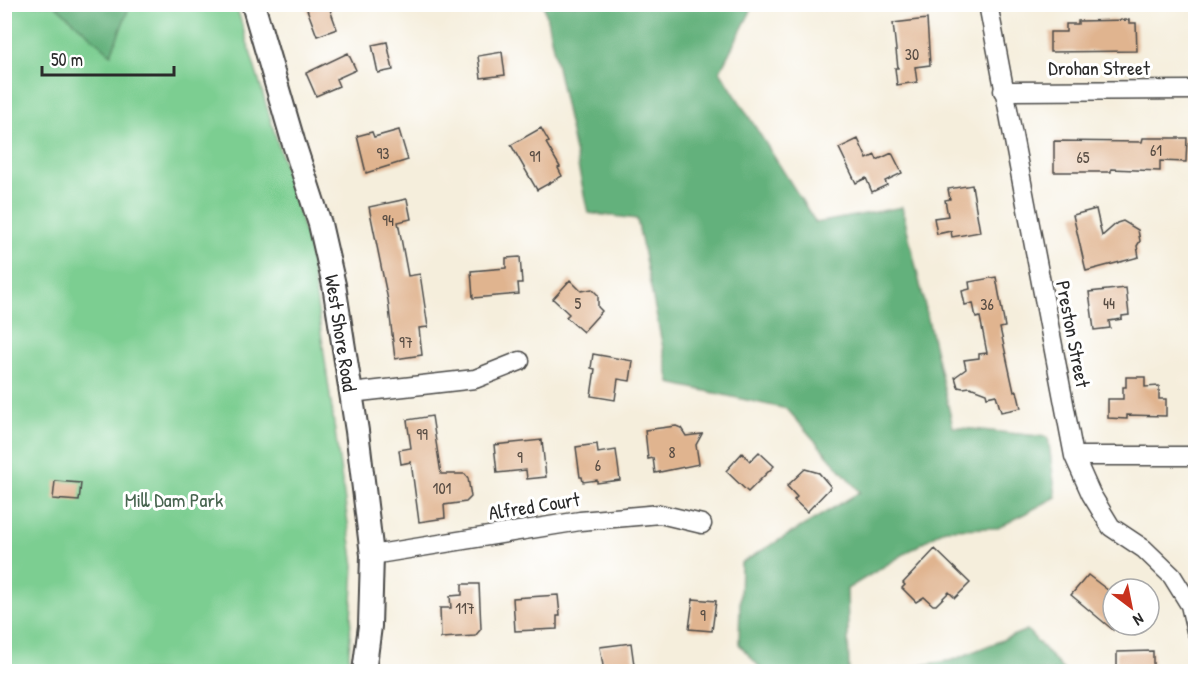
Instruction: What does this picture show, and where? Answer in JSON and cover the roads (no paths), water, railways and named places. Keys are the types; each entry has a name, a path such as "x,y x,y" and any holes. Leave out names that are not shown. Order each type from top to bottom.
{"street":[{"name":"West Shore Road","path":"253,4 325,243 334,285 372,555 370,626 364,672"},
{"name":"Preston Street","path":"988,4 1074,456 1091,494 1111,526 1144,549 1172,576 1190,605 1196,631"},
{"name":"Drohan Street","path":"1003,91 1196,90"},
{"path":"351,393 475,379 520,361"},
{"path":"1074,456 1196,456"},
{"name":"Alfred Court","path":"372,555 580,521 660,514 702,524"}],"park label":[{"name":"Mill Dam Park","path":"174,500"}]}
